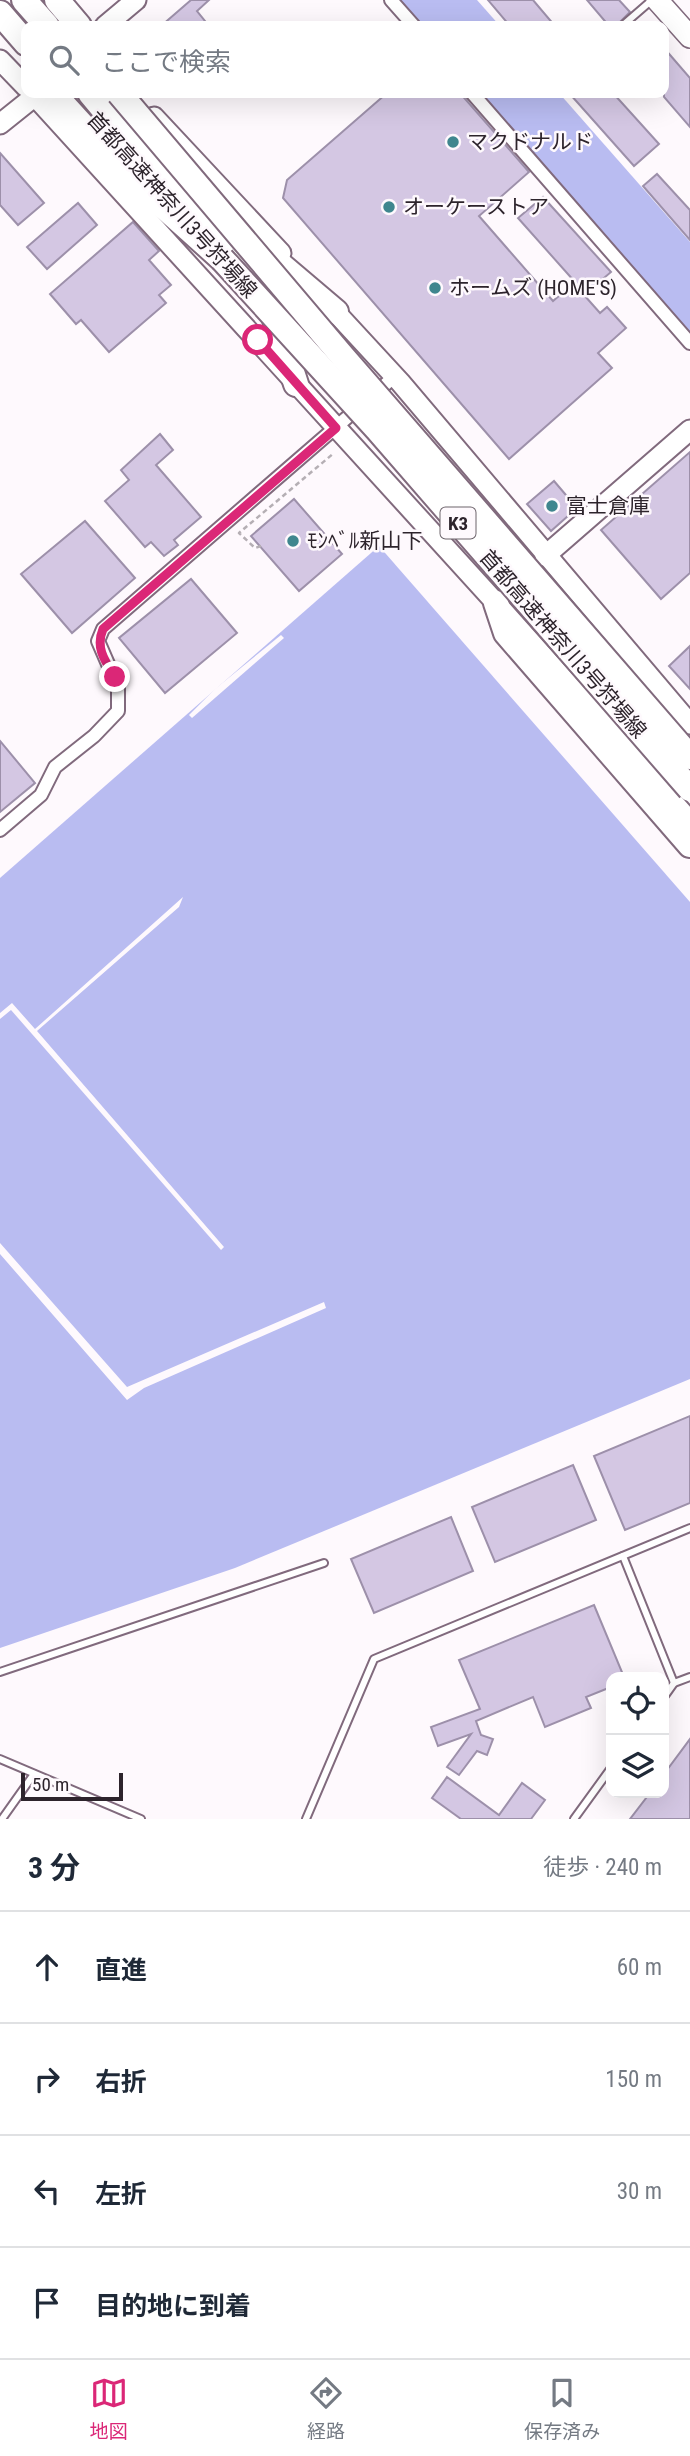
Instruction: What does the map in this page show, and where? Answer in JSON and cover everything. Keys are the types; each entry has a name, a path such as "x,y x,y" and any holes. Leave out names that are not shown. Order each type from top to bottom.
{"highway":[{"path":"9,0 28,21"},
{"path":"24,0 43,21"},
{"path":"39,0 58,21"},
{"path":"57,0 75,21"},
{"path":"0,13 21,37"},
{"path":"0,34 21,57"},
{"name":"K3","path":"44,98 222,259"},
{"name":"首都高速神奈川3号狩場線","path":"76,98 377,429 690,789"},
{"path":"94,98 160,177 220,233 267,295 296,384"},
{"path":"109,98 171,169 335,312"},
{"name":"首都高速神奈川3号狩場線","path":"123,98 342,357 690,757"},
{"name":"K3","path":"137,98 286,274 342,357"},
{"path":"496,603 506,633 690,845"}],"main road":[{"path":"657,0 690,37"}],"street":[{"path":"47,0 66,21"},
{"path":"112,21 136,0"},
{"path":"391,0 410,21"},
{"path":"0,60 21,78"},
{"path":"0,124 30,98"},
{"path":"42,98 690,821"},
{"path":"138,98 395,376 690,724"},
{"path":"476,98 690,343"},
{"path":"0,830 41,795 55,767 94,736 118,711 118,687 98,641 103,629 395,376"},
{"path":"496,603 545,556 690,430"}],"lane":[{"path":"628,21 652,0"},
{"path":"306,1819 374,1659 690,1528"},
{"path":"623,1556 674,1683"},
{"path":"0,1672 324,1563"},
{"path":"669,1690 674,1683 690,1677"},
{"path":"0,1759 141,1819"},
{"path":"2,1819 34,1774"},
{"path":"574,1819 606,1775"}],"path":[{"path":"261,546 254,548 239,533 334,453"}],"water":[{"path":"397,0 477,0 496,21 416,21"},
{"path":"482,98 563,98 690,242 690,332"},
{"path":"379,546 690,902 690,1379 235,1568 0,1648 0,878"}],"pier":[{"path":"281,635 284,638 192,718 189,715 215,689"},
{"path":"183,897 179,907 37,1031 224,1247 221,1250 11,1010 0,1019 0,1013 12,1003 35,1029"},
{"path":"0,1243 127,1387 324,1302 326,1308 144,1388 127,1400 0,1254"}],"building":[{"path":"191,0 209,0 197,11 205,21 167,21"},
{"path":"488,0 533,0 551,21 506,21"},
{"path":"587,0 619,0 630,12 621,21 605,21"},
{"path":"669,54 690,78 690,127 665,98 669,98"},
{"path":"381,98 464,98 529,172 479,216 553,301 575,282 518,218 543,197 611,272 584,295 600,313 607,307 626,328 598,353 612,368 509,459 283,198 287,180"},
{"path":"573,98 618,98 659,144 634,166"},
{"path":"0,153 44,203 18,225 0,205"},
{"path":"657,174 690,210 690,240 643,186"},
{"path":"78,203 97,225 47,269 27,247"},
{"path":"133,222 159,251 149,260 171,285 159,295 166,303 109,352 81,320 76,324 50,294"},
{"path":"160,434 173,450 156,465 201,517 174,540 178,545 164,556 151,542 145,547 105,501 129,480 121,470"},
{"path":"690,452 690,573 661,599 601,530"},
{"name":"富士倉庫","path":"554,481 577,508 551,531 527,504"},
{"name":"ﾓﾝﾍﾞﾙ新山下","path":"294,499 342,554 299,591 251,536"},
{"path":"85,521 135,578 72,633 21,574"},
{"path":"191,579 237,633 165,693 119,638"},
{"path":"690,646 690,689 669,666"},
{"path":"0,741 35,783 0,812"},
{"path":"690,1416 690,1503 625,1530 594,1456"},
{"path":"573,1465 596,1520 495,1562 472,1507"},
{"path":"451,1517 473,1571 374,1613 351,1559"},
{"path":"594,1605 622,1672 606,1672 606,1689 586,1697 591,1708 545,1727 533,1697 476,1721 481,1735 493,1739 487,1755 477,1751 459,1775 447,1767 471,1734 438,1746 431,1727 480,1709 459,1660"},
{"path":"690,1739 690,1819 630,1819 646,1798 669,1798 669,1767"},
{"path":"447,1777 499,1815 522,1783 545,1800 531,1819 461,1819 432,1798"}],"place":[{"name":"マクドナルド","path":"453,142"},
{"name":"オーケーストア","path":"389,207"},
{"name":"ホームズ (HOME'S)","path":"435,288"},
{"name":"富士倉庫","path":"552,506"},
{"name":"ﾓﾝﾍﾞﾙ新山下","path":"293,541"}],"route":[{"path":"115,677 102,657 98,641 103,629 336,428 258,340"}]}
